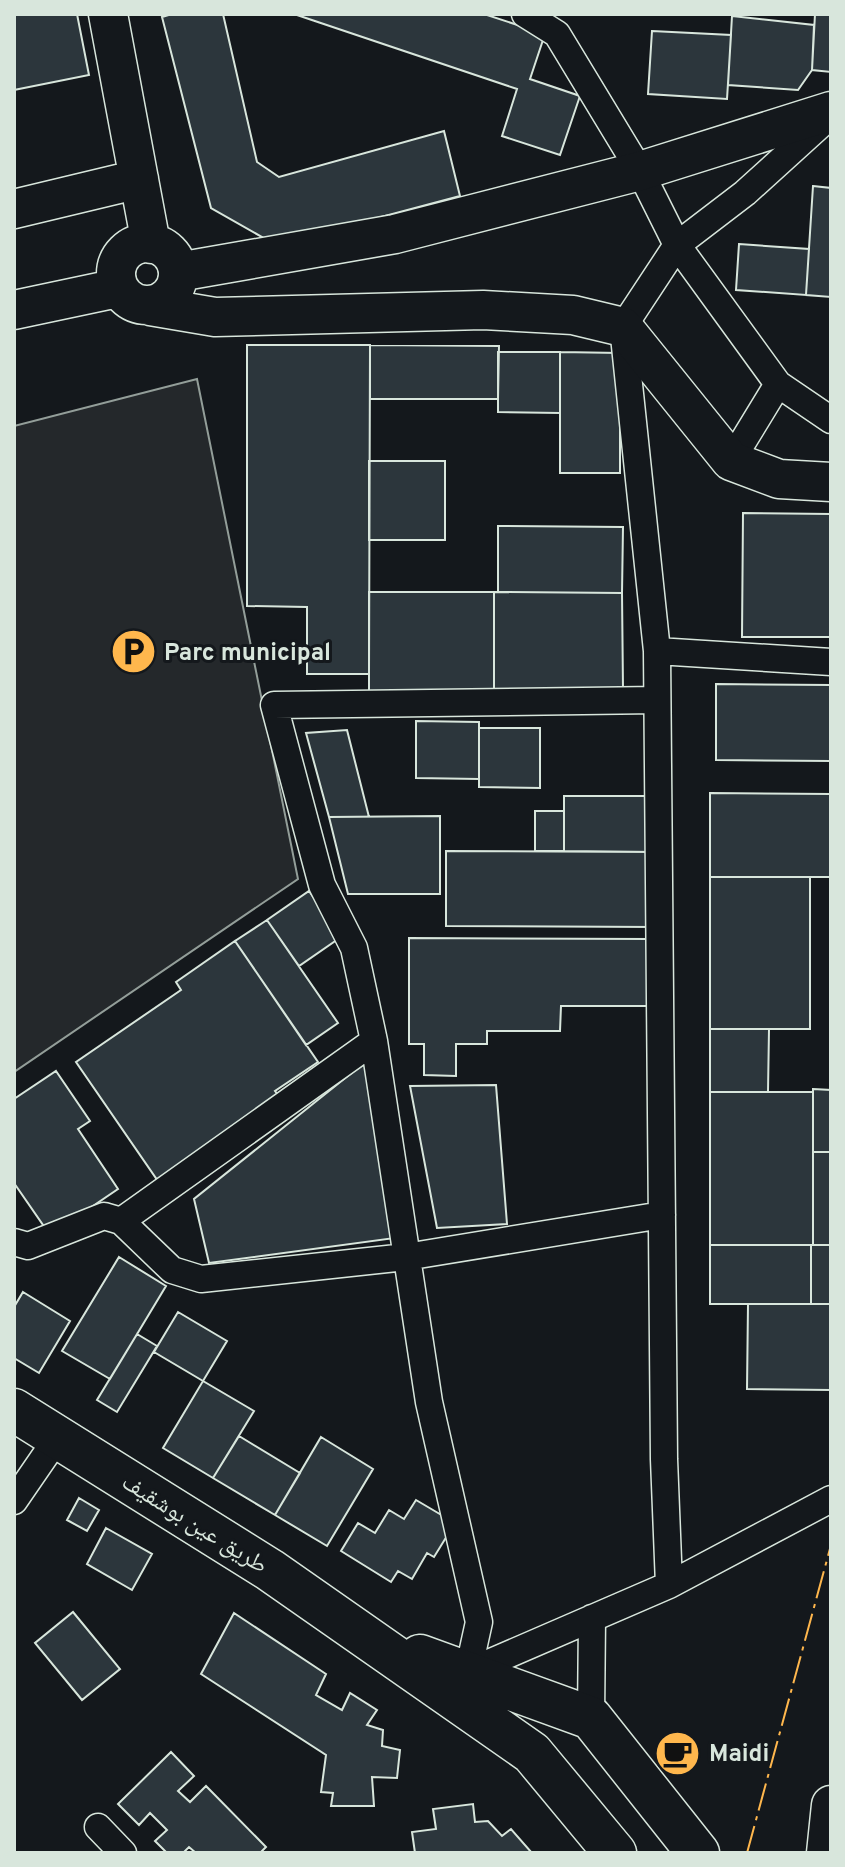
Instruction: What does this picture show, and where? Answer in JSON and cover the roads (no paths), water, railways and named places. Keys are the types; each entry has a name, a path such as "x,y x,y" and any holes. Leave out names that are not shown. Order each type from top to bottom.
{"main road":[{"name":"طريق عين بوشقيف","path":"14,1410 270,1570 373,1640"},
{"path":"373,1640 591,1718 698,1853"},
{"path":"373,1640 532,1753 615,1853"}],"street":[{"path":"108,14 151,244"},
{"path":"525,14 557,34 640,171 677,245 778,384 831,420"},
{"path":"178,272 395,234 640,171 831,113"},
{"path":"669,1585 664,1459 657,651 623,327 677,245 745,193 831,113"},
{"path":"14,209 139,179"},
{"path":"14,310 134,297 170,295 175,288 178,272 170,253 151,244 136,245 124,252 116,266 116,281 134,297 215,317 483,310 573,315 623,327 731,461 779,479 831,482"},
{"path":"731,461 778,384"},
{"path":"657,651 831,662"},
{"path":"468,1672 479,1622 429,1402 374,1041 354,948 322,885 274,705 657,700"},
{"path":"121,1221 374,1041"},
{"path":"14,1242 28,1246 104,1216 121,1221 172,1270 201,1279 406,1257 662,1215"},
{"path":"14,1501 58,1437"},
{"path":"468,1672 669,1585 831,1499"},
{"path":"591,1718 592,1618"},
{"path":"826,1853 831,1805"},
{"path":"98,1827 123,1853"}],"place":[{"name":"Parc municipal","path":"133,652"},
{"name":"Maidi","path":"678,1753"}]}
